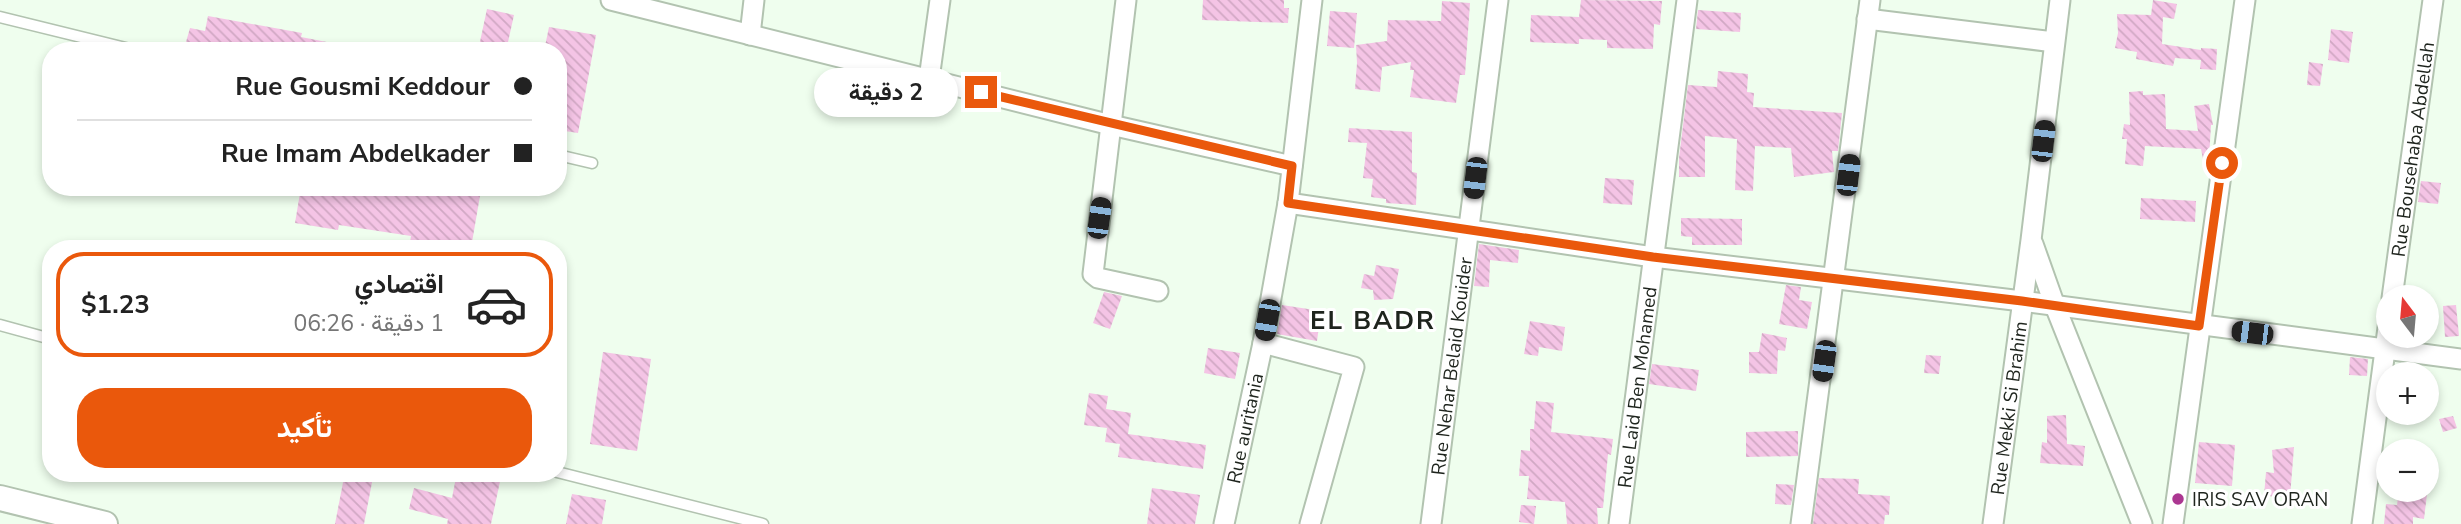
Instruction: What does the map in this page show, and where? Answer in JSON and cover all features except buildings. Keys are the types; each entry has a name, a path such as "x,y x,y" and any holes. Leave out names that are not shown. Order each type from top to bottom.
{"street":[{"path":"611,0 1111,125 1292,166"},
{"path":"750,35 754,0"},
{"path":"929,79 940,0"},
{"path":"1126,0 1093,274 1098,278 1158,291"},
{"name":"Rue auritania","path":"1224,524 1263,344 1288,203 1312,0"},
{"name":"Rue Nehar Belaid Kouider","path":"1431,524 1498,0"},
{"name":"Rue Laid Ben Mohamed","path":"1619,524 1686,0"},
{"name":"Rue Mekki Si Brahim","path":"1993,524 2060,0"},
{"path":"2173,524 2245,0"},
{"name":"Rue Bousehaba Abdellah","path":"2394,285 2432,0"},
{"path":"1801,524 1869,9 2054,43"},
{"path":"1288,203 1653,257 2022,301 2461,359"},
{"path":"2031,240 2142,524"},
{"path":"1263,344 1354,367 1310,524"},
{"path":"2362,524 2385,350"},
{"path":"0,498 105,524"}],"lane":[{"path":"0,17 101,42"},
{"path":"567,157 592,163"},
{"path":"0,325 42,337"},
{"path":"567,475 763,524"}],"place":[{"name":"IRIS SAV ORAN","path":"2178,499"}],"district":[{"name":"EL BADR","path":"1373,320"}],"route":[{"path":"981,92 1292,166 1288,203 1653,257 2022,301 2199,326 2222,163"}]}
